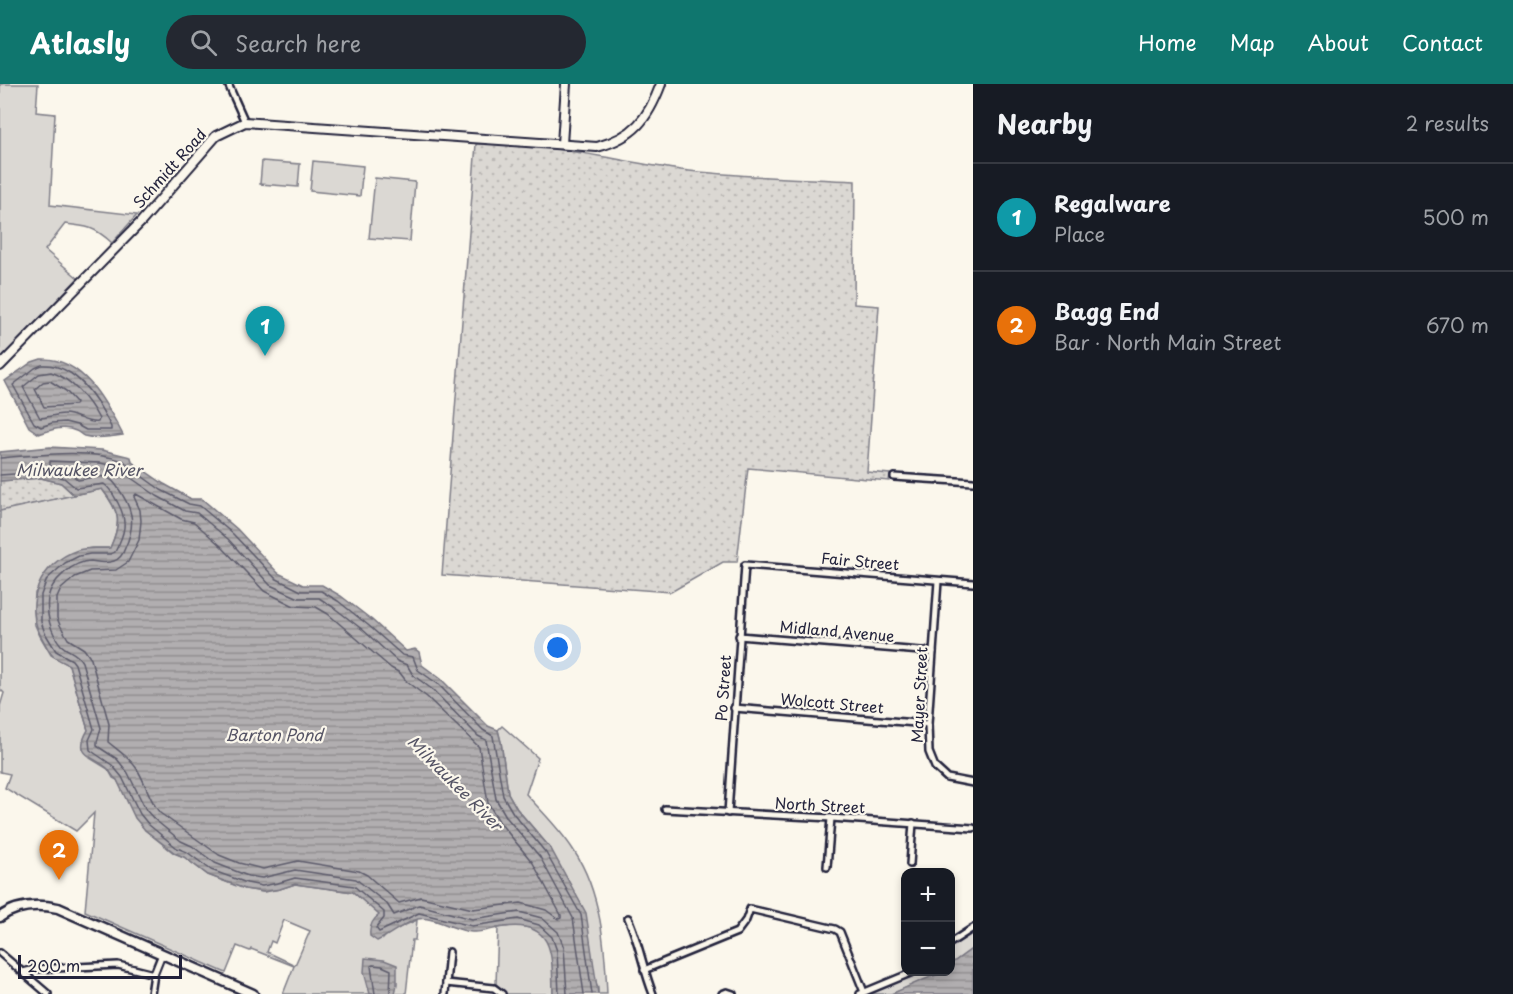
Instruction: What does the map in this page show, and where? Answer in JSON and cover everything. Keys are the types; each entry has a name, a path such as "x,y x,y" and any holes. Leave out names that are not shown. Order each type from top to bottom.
{"main road":[{"path":"2,915 30,905 58,908 251,994"}],"street":[{"path":"228,84 245,122"},
{"path":"562,144 566,84"},
{"name":"Schmidt Road","path":"0,366 139,224 216,136 245,122 597,147 615,142 629,134 644,120 661,84"},
{"path":"894,477 973,482"},
{"name":"Fair Street","path":"745,565 973,583"},
{"name":"Po Street","path":"729,813 745,565"},
{"name":"Mayer Street","path":"938,581 928,724 929,752 935,767 947,778 973,783"},
{"name":"Midland Avenue","path":"739,636 933,652"},
{"name":"Wolcott Street","path":"734,708 928,724"},
{"name":"North Street","path":"665,809 973,828"},
{"path":"827,867 831,818"},
{"path":"910,864 913,823"},
{"path":"644,970 736,932 746,920 750,909 835,928 840,932 862,993 903,976"},
{"path":"628,918 638,940 644,970 653,994"},
{"path":"955,940 973,928"},
{"path":"0,952 48,994"},
{"path":"445,994 449,952"},
{"path":"151,994 154,974 162,954"},
{"path":"23,972 35,969 118,965 154,974"},
{"path":"446,983 494,988 502,994"},
{"path":"722,994 727,992 733,994"}],"shaded area":[{"path":"0,84 38,84 36,112 55,114 50,205 137,215 112,243 90,228 65,224 45,250 78,278 0,361"},
{"path":"476,144 528,146 579,152 681,170 746,176 855,181 854,304 879,306 867,472 890,474 889,481 748,468 737,562 723,562 671,592 442,575"},
{"path":"262,161 300,164 298,187 260,184"},
{"path":"313,161 363,166 360,196 310,191"},
{"path":"375,178 415,182 410,241 369,238"},
{"path":"41,478 61,483 74,495 0,511 0,481"},
{"path":"102,489 116,511 116,531 110,548 77,551 61,559 53,567 35,593 35,625 51,655 69,665 88,730 90,758 108,769 113,778 117,780 145,830 174,853 184,857 208,875 245,889 263,892 295,884 353,892 380,915 383,939 389,932 417,920 415,940 412,940 406,994 283,994 294,966 251,949 250,951 237,946 226,973 85,911 94,813 76,831 5,788 10,774 0,772 0,706 4,693 0,689 0,511","holes":["284,920 310,931 295,965 267,952 271,941 275,943"]},
{"path":"502,726 538,758 526,794 569,843 590,884 603,938 607,994 598,994 598,988 551,849 517,809 508,793 498,730"},
{"path":"518,925 537,931 548,943 552,959 553,994 505,994 496,984 498,928"},
{"path":"973,932 973,948 955,961 955,944"},
{"path":"911,976 935,976 891,994 868,994"}],"water":[{"path":"41,359 56,360 81,374 101,396 123,435 88,437 77,431 62,428 39,434 29,427 5,381 32,362"},
{"name":"Barton Pond","path":"50,447 102,450 131,457 132,462 164,484 191,499 202,499 237,529 278,573 303,585 322,585 341,596 372,620 406,651 415,649 419,652 422,665 441,679 488,726 498,730 508,793 517,809 551,849 586,913 598,994 553,994 551,954 542,935 533,929 521,926 472,932 431,920 418,919 377,941 370,936 370,930 373,921 379,915 353,892 295,884 263,892 245,889 208,875 145,830 135,818 117,780 108,769 84,751 84,739 88,730 69,665 50,653 37,627 34,613 38,587 44,575 53,565 64,556 78,550 110,548 116,531 116,511 102,489 74,495 61,483 41,478 0,481 0,452"},
{"path":"973,948 973,994 891,994 929,977 955,976 955,961"},
{"path":"365,958 384,960 397,965 395,994 370,994 364,972"}],"place":[{"name":"Regalware","path":"265,356"},
{"name":"Bagg End","path":"59,880"}],"water label":[{"name":"Milwaukee River","path":"79,470"},
{"name":"Milwaukee River","path":"455,783"}]}
